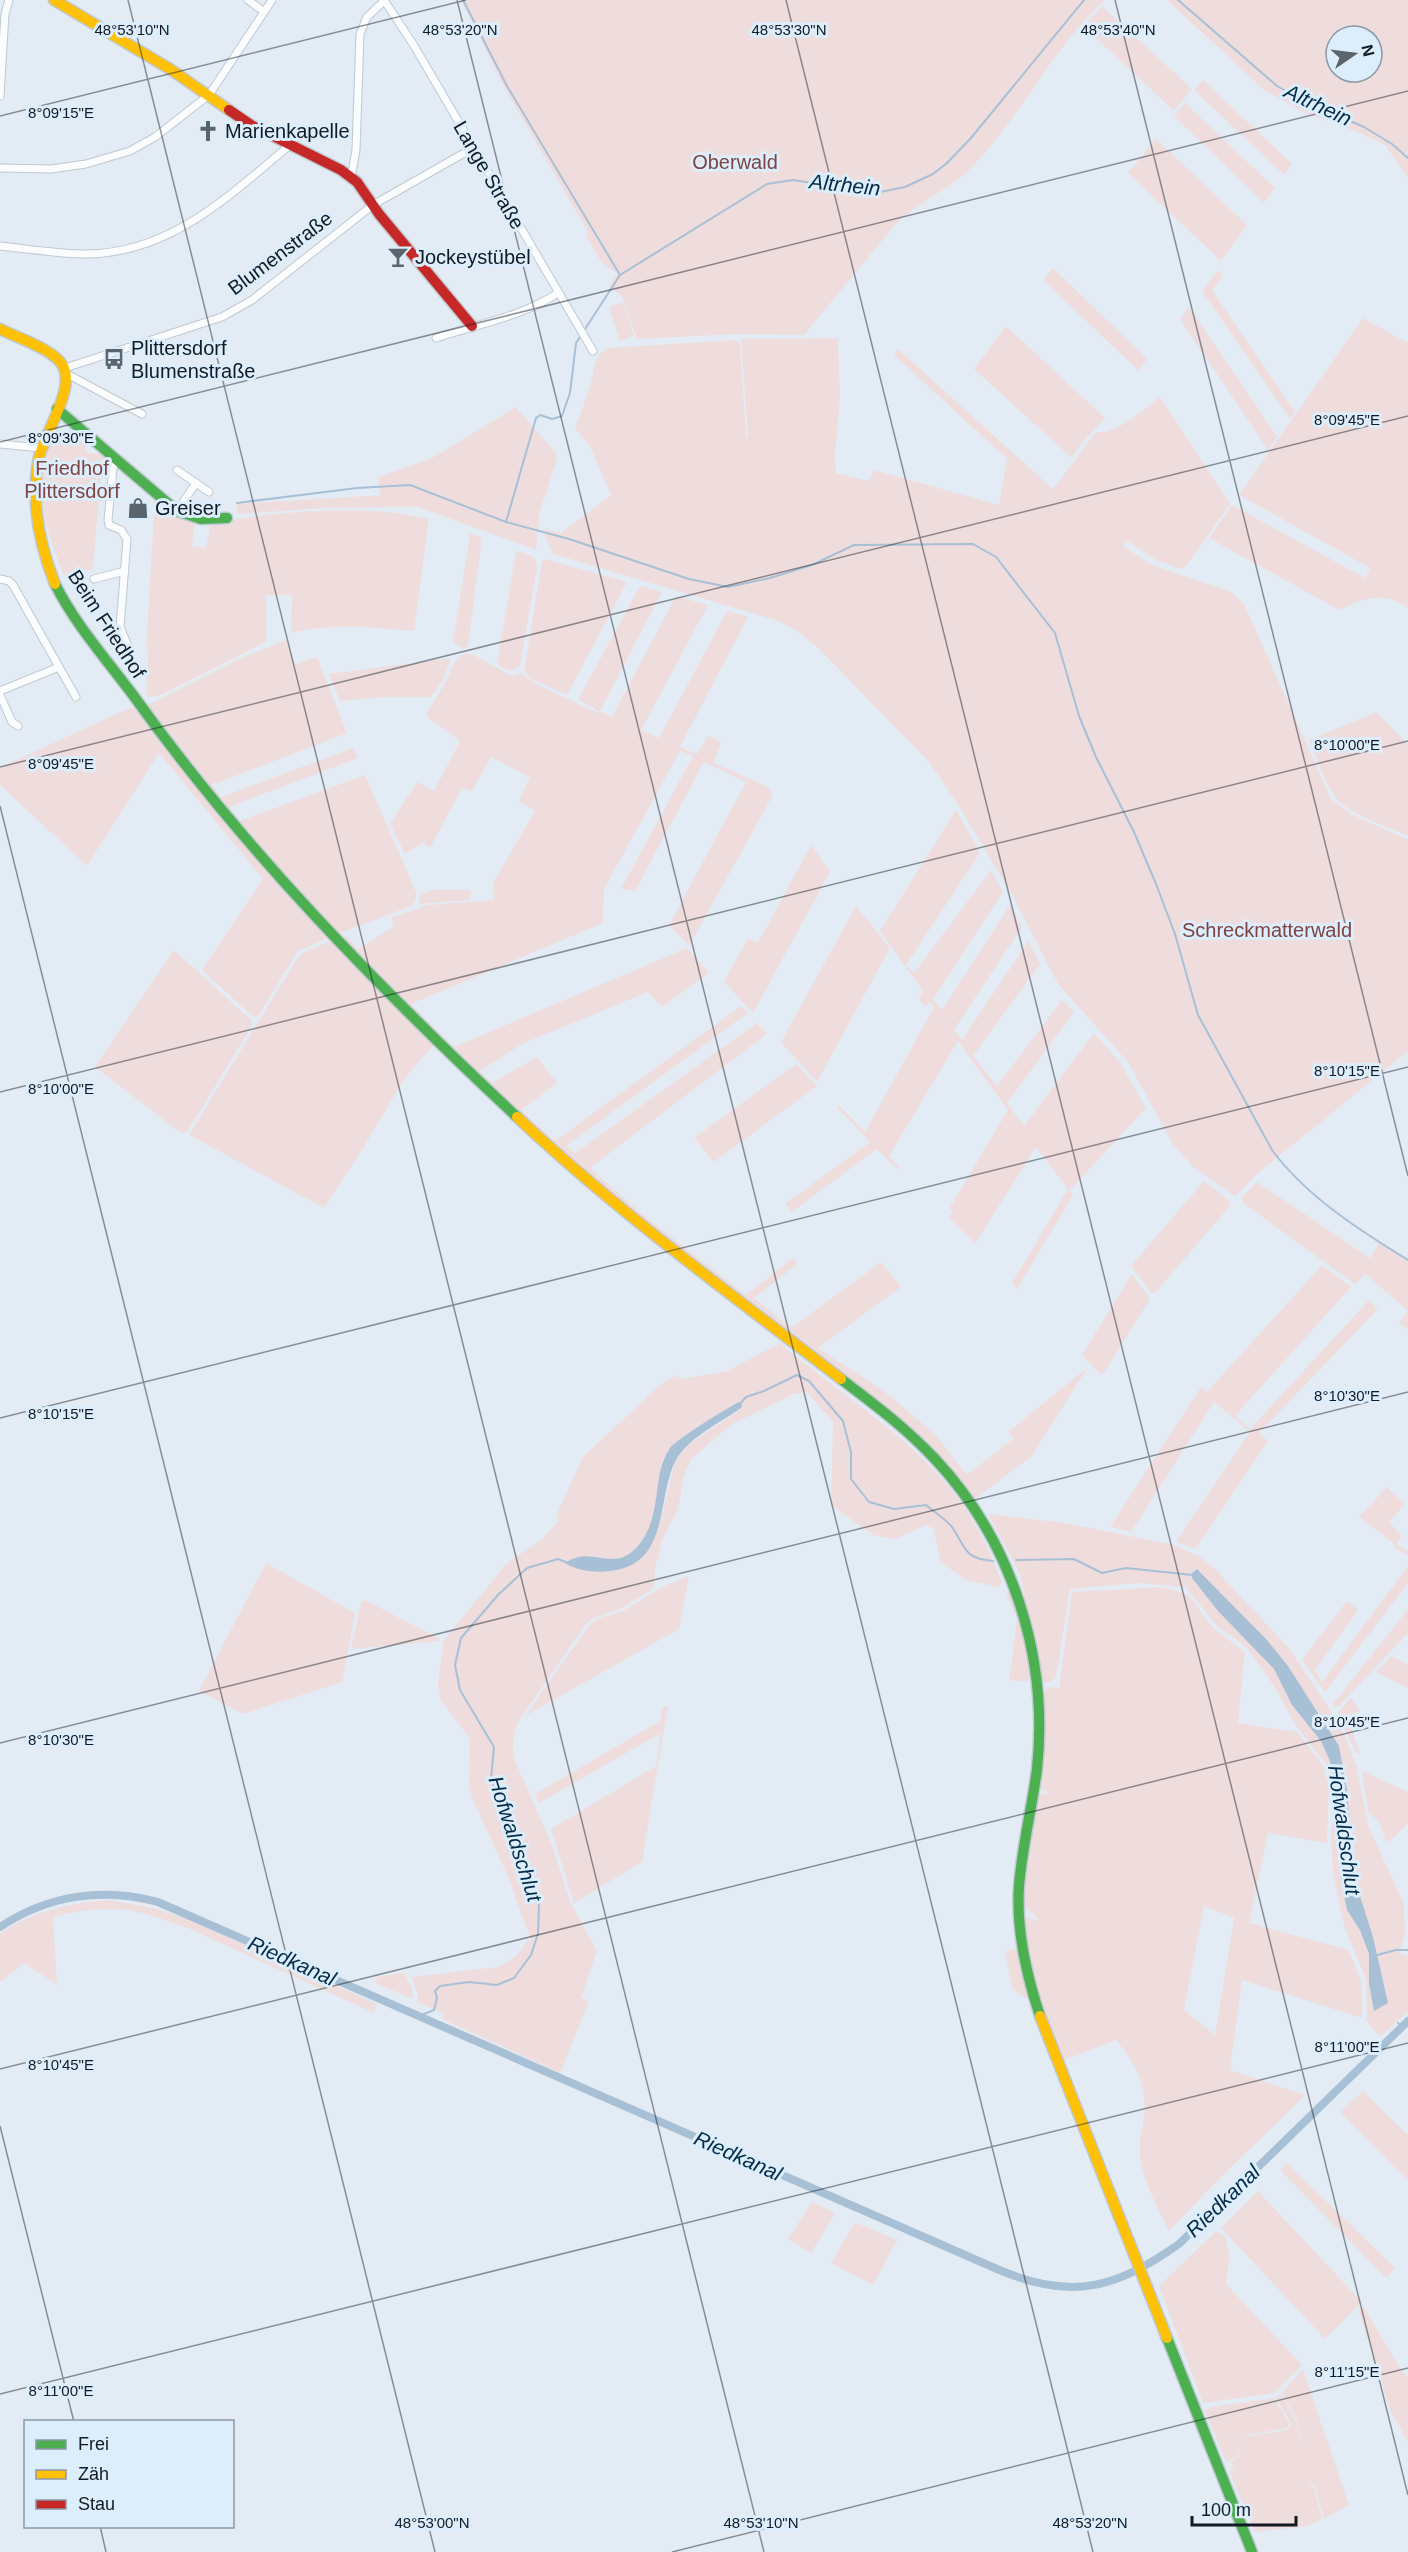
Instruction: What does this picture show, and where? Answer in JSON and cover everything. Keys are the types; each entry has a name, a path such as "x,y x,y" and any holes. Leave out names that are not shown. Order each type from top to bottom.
{"main road":[{"path":"54,0 170,69 251,125 341,170 351,178 472,326"},
{"path":"0,329 50,354 66,371"},
{"name":"Beim Friedhof","path":"66,371 65,386 41,448 38,462 39,522 44,552 57,588 147,716 214,800 297,897 379,982 542,1140 631,1218 902,1426 960,1486 983,1520 1016,1586 1028,1628 1038,1686 1038,1754 1019,1887 1020,1927 1029,1986 1252,2552"},
{"path":"57,409 177,511 198,519 227,518"}],"street":[{"path":"0,96 4,14 9,0"},
{"path":"248,0 263,11"},
{"path":"0,168 69,168 109,159 155,137 208,95 272,0"},
{"path":"351,178 356,150 360,34 367,17 384,0"},
{"name":"Lange Straße","path":"384,0 413,44 592,351"},
{"path":"0,246 87,254 140,246 207,214 290,145"},
{"name":"Blumenstraße","path":"66,371 222,317 252,300 373,206 473,148"},
{"path":"436,338 514,315 558,293"},
{"path":"66,371 142,414"},
{"path":"0,444 41,448"},
{"path":"117,461 113,467 108,520 109,525 121,530 127,539 120,627 128,646"},
{"path":"177,470 209,492"},
{"path":"177,511 196,483"},
{"path":"94,579 125,572"},
{"path":"0,579 9,580 13,585 76,697"},
{"path":"18,726 12,722 0,693 59,667"}],"green space":[{"name":"Oberwald","path":"461,0 1105,0 1069,39 989,148 963,176 914,209 895,225 804,335 737,334 637,339 622,297 609,286 617,273 602,263 585,235 588,232 504,87"},
{"path":"1167,0 1408,0 1408,178 1385,145 1358,132 1303,112 1264,90"},
{"path":"1102,6 1192,89 1174,111 1083,26"},
{"path":"1203,80 1292,164 1284,175 1194,90"},
{"path":"1185,103 1275,188 1264,203 1174,116"},
{"path":"1156,139 1247,225 1221,261 1128,173"},
{"path":"1053,268 1147,359 1139,371 1043,280"},
{"path":"1218,270 1223,277 1212,290 1295,412 1290,419 1202,291"},
{"path":"623,302 634,336 620,341 609,307"},
{"path":"1189,307 1277,437 1268,450 1180,319"},
{"path":"1363,318 1408,343 1408,608 1390,599 1374,598 1339,610 1209,538 1232,505 1365,578 1370,568 1239,495"},
{"path":"1006,326 1105,418 1080,445 1072,458 974,369"},
{"name":"Schreckmatterwald","path":"838,338 840,397 836,473 869,481 874,470 999,505 1007,459 894,355 898,349 1053,489 1096,432 1104,432 1121,426 1160,397 1230,504 1186,566 1181,569 1158,561 1127,541 1123,546 1152,565 1232,592 1245,606 1331,799 1351,814 1408,840 1408,1051 1257,1174 1237,1195 1233,1195 1192,1166 1173,1144 1127,1061 1058,984 1012,895 959,806 929,762 819,649 797,631 778,621 553,554 545,536 545,529 561,533 611,495 590,446 575,428 590,387 595,363 600,354 608,348 736,340 740,344 746,437 748,437 741,339"},
{"path":"516,407 556,453 557,459 540,511 536,550 418,507 325,508 238,514 236,504 381,495 378,477 432,458"},
{"name":"Friedhof Plittersdorf","path":"51,438 86,440 86,453 106,455 106,473 101,473 93,569 64,576 50,539 43,508 43,477"},
{"path":"155,496 195,521 192,546 206,548 211,523 263,515 349,510 404,514 429,519 414,631 337,627 291,633 292,595 266,595 266,642 161,695 148,697 146,692 148,651 146,649"},
{"path":"470,533 482,538 468,647 463,648 453,642"},
{"path":"516,551 533,557 537,568 520,666 510,671 497,664"},
{"path":"545,559 627,582 567,695 531,679 524,671 542,561"},
{"path":"640,586 662,592 600,711 612,717 676,596 708,605 641,730 659,738 727,611 748,617 680,747 697,754 708,736 721,742 714,763 768,787 773,795 689,946 669,925 746,782 704,762 635,891 621,889 693,756 680,751 604,889 603,923 411,1004 454,1047 687,948 709,973 662,1007 648,992 522,1044 480,1071 492,1083 537,1057 557,1083 521,1110 555,1141 741,1006 748,1013 566,1146 575,1153 757,1023 767,1034 590,1168 642,1214 746,1295 793,1258 798,1264 754,1298 791,1328 881,1262 901,1287 818,1348 885,1392 935,1434 967,1475 1014,1438 1008,1432 1088,1367 1031,1457 975,1499 933,1450 689,1259 550,1144 449,1048 342,940 346,935 358,949 393,927 392,917 429,905 493,900 494,881 535,811 519,801 530,777 491,757 472,791 462,788 430,848 423,843 405,854 390,824 417,782 434,791 460,741 427,717 427,713 456,660 463,654 472,654 512,676 521,673 536,684 598,713 599,711 578,700"},
{"path":"286,640 295,664 317,657 347,733 212,785 221,797 353,748 358,758 229,807 240,821 365,775 416,892 416,898 411,906 340,933 335,932 208,786 146,706 243,657"},
{"path":"451,658 443,680 431,697 385,697 340,701 329,674"},
{"path":"129,708 135,708 271,873 326,935 325,939 298,951 258,1016 253,1017 202,970 263,879 159,753 87,866 0,785 0,768"},
{"path":"1377,712 1408,745 1408,836 1343,805 1332,792 1309,740"},
{"path":"956,810 980,853 906,965 914,973 991,870 1003,892 933,999 942,1010 1010,905 1022,927 954,1030 962,1040 1029,940 1040,964 973,1056 997,1086 1062,1000 1074,1012 1007,1103 1024,1126 1094,1033 1120,1062 1146,1108 1072,1188 1068,1189 1036,1147 975,1244 949,1218 953,1212 949,1209 1008,1110 958,1041 889,1156 900,1168 898,1170 877,1149 792,1212 785,1204 870,1142 837,1107 839,1105 865,1132 934,1007 930,1001 925,1007 919,999 923,991 880,931"},
{"path":"811,845 830,872 753,1013 724,982 748,938 758,943"},
{"path":"433,890 471,890 470,900 419,904 420,894"},
{"path":"856,906 890,948 817,1082 781,1042"},
{"path":"328,942 333,943 433,1046 405,1078 324,1208 189,1135 298,957"},
{"path":"174,950 251,1020 252,1026 187,1132 181,1133 95,1067"},
{"path":"796,1064 817,1086 714,1162 694,1138"},
{"path":"1204,1181 1230,1201 1229,1207 1155,1293 1151,1293 1131,1266"},
{"path":"1257,1182 1370,1258 1379,1243 1408,1261 1408,1311 1365,1274 1355,1284 1243,1203 1242,1197"},
{"path":"1068,1189 1073,1195 1017,1289 1012,1283"},
{"path":"1322,1265 1351,1287 1235,1416 1250,1429 1369,1300 1378,1309 1259,1433 1268,1441 1195,1549 1176,1542 1250,1432 1214,1402 1131,1532 1110,1527 1201,1387 1207,1392"},
{"path":"1132,1274 1150,1299 1103,1374 1100,1374 1082,1355"},
{"path":"1408,1311 1408,1329 1399,1323"},
{"path":"780,1343 898,1436 941,1478 973,1520 1002,1583 998,1587 966,1580 940,1562 934,1529 926,1525 895,1539 873,1535 831,1505 833,1422 807,1392 794,1394 732,1424 691,1459 684,1476 678,1509 663,1538 655,1569 654,1588 622,1608 591,1619 518,1722 514,1733 513,1753 516,1763 552,1845 570,1902 597,1951 581,1998 589,2001 560,2073 442,2019 444,2013 417,2003 418,1993 411,1977 497,1967 511,1960 527,1941 531,1941 507,1874 472,1798 469,1786 470,1739 440,1699 438,1683 444,1640 507,1563 541,1540 559,1520 556,1516 583,1457 660,1385 675,1375 681,1379 727,1371","holes":["733,1405 741,1409 688,1445 675,1461 663,1511 645,1553 631,1566 614,1571 571,1559 594,1556 616,1560 624,1558 638,1546 649,1529 656,1506 659,1475 670,1446"]},
{"path":"1387,1487 1405,1504 1389,1522 1402,1536 1396,1544 1408,1551 1408,1556 1359,1517"},
{"path":"988,1514 1066,1523 1174,1545 1199,1556 1215,1569 1288,1647 1345,1736 1356,1764 1368,1825 1404,1904 1405,1935 1399,1953 1408,1956 1408,2011 1380,2037 1367,2022 1366,1979 1345,1929 1333,1874 1331,1839 1333,1786 1326,1764 1294,1723 1276,1689 1247,1648 1216,1625 1186,1587 1139,1583 1070,1589 1056,1677 1051,1682 1045,1683 1040,1678 1020,1574"},
{"path":"266,1563 355,1613 342,1682 243,1714 199,1691"},
{"path":"1408,1566 1408,1583 1325,1692 1302,1660 1347,1601 1358,1610 1315,1670 1322,1682"},
{"path":"689,1576 679,1629 525,1716 591,1623 599,1618 623,1611 664,1586"},
{"path":"1160,1587 1182,1593 1194,1601 1215,1629 1245,1653 1238,1723 1297,1732 1323,1765 1329,1785 1327,1843 1268,1833 1249,1923 1349,1950 1362,1984 1362,2018 1242,1980 1230,2070 1306,2095 1169,2231 1152,2196 1140,2158 1140,2137 1145,2105 1139,2075 1116,2040 1060,2062 1044,2019 1029,1966 1024,1916 1037,1921 1038,1918 1024,1906 1026,1864 1037,1796 1040,1793 1048,1795 1048,1792 1038,1785 1042,1698 1044,1691 1050,1687 1059,1688 1072,1592","holes":["1204,1906 1234,1918 1215,2035 1184,2010"]},
{"path":"1013,1592 1032,1673 1027,1682 1009,1680 1017,1618 1006,1594"},
{"path":"365,1600 440,1641 351,1649 361,1603"},
{"path":"1408,1609 1408,1633 1339,1706 1335,1707 1333,1704"},
{"path":"1391,1656 1408,1665 1408,1688 1376,1672"},
{"path":"1351,1698 1360,1711 1348,1717 1360,1754 1356,1753 1337,1713"},
{"path":"668,1705 642,1862 574,1903 551,1829 656,1766 661,1733 539,1803 535,1794 660,1721 663,1707"},
{"path":"1362,1771 1408,1792 1408,1823 1389,1842 1385,1839 1379,1822 1368,1812"},
{"path":"110,1900 158,1909 190,1920 377,2004 374,2013 190,1929 138,1912 123,1910 91,1910 53,1917 57,1985 24,1963 0,1982 0,1933 26,1919 53,1909"},
{"path":"1017,1949 1028,1997 1026,1998 1012,1989 1005,1951"},
{"path":"405,1974 412,1989 413,1999 375,1983 377,1977"},
{"path":"1363,2091 1408,2135 1408,2181 1340,2112"},
{"path":"1287,2163 1395,2268 1386,2278 1280,2170"},
{"path":"1258,2191 1362,2302 1325,2339 1221,2228"},
{"path":"812,2202 835,2213 811,2253 788,2239"},
{"path":"855,2222 897,2240 873,2285 831,2263"},
{"path":"1216,2231 1225,2237 1230,2255 1226,2284 1302,2365 1274,2393 1203,2403 1159,2286"},
{"path":"1363,2306 1401,2370 1408,2377 1408,2442 1391,2412 1359,2311"},
{"path":"1303,2369 1349,2505 1324,2519 1314,2484 1308,2480 1313,2486 1322,2519 1308,2526 1255,2532 1229,2471 1237,2465 1232,2466 1230,2462 1237,2458 1241,2444 1236,2457 1226,2462 1205,2411 1210,2407 1274,2398 1289,2423 1287,2428 1248,2435 1242,2440 1249,2436 1288,2430 1291,2423 1276,2398 1281,2394 1295,2420 1303,2446 1296,2419 1282,2393"}],"water":[{"path":"739,1402 741,1408 697,1437 676,1460 670,1475 658,1527 652,1543 643,1556 630,1566 604,1572 581,1570 565,1563 585,1556 619,1558 628,1555 637,1547 651,1523 660,1470 670,1448 691,1431"},
{"path":"1197,1569 1267,1640 1288,1666 1339,1746 1347,1790 1354,1877 1373,1937 1388,2003 1374,2011 1369,1984 1369,1954 1360,1930 1347,1910 1340,1874 1339,1805 1330,1761 1321,1741 1292,1705 1274,1669 1218,1611 1192,1578 1192,1573"}],"waterway":[{"path":"463,0 507,86 620,275"},
{"name":"Altrhein","path":"506,522 536,418 540,415 552,419 562,416 570,393 576,343 620,275 767,184 793,180 875,193 905,187 933,174 971,138 1084,0"},
{"name":"Altrhein","path":"1178,0 1277,86 1304,101 1364,127 1392,144 1408,158"},
{"path":"237,503 357,488 410,485 506,522 569,539 689,579 728,587 770,578 812,565 854,545 973,544 996,557 1055,633 1079,716 1096,757 1134,832 1175,934 1198,1015 1272,1150 1301,1182 1334,1211 1408,1260"},
{"name":"Hofwaldschlut","path":"739,1405 746,1397 797,1375 809,1381 843,1421 851,1452 851,1479 869,1502 894,1509 926,1505 949,1524 971,1555 993,1561"},
{"name":"Hofwaldschlut","path":"419,2016 434,2010 437,1998 435,1991 440,1986 469,1982 497,1985 514,1978 531,1955 538,1934 539,1903 491,1779 494,1747 460,1690 455,1665 461,1638 498,1595 527,1568 558,1559 568,1563"},
{"name":"Hofwaldschlut","path":"1016,1560 1074,1559 1102,1573 1126,1568 1193,1575"},
{"name":"Riedkanal","path":"0,1927 37,1907 76,1897 117,1895 158,1902 997,2269 1023,2279 1070,2287 1113,2280 1134,2271 1179,2244 1408,2021"},
{"name":"Hofwaldschlut","path":"1377,1955 1396,1950 1408,1950"},
{"name":"Hofwaldschlut","path":"1398,2023 1402,2027"}],"traffic: fast":[{"path":"57,409 177,511 201,519 227,518"},
{"path":"55,584 81,627 220,808 314,915 414,1018 517,1117"},
{"path":"841,1379 913,1437 962,1491 985,1526 1004,1564 1019,1603 1030,1643 1037,1685 1039,1727 1037,1769 1020,1871 1018,1902 1026,1968 1040,2016"},
{"path":"1167,2338 1252,2552"}],"traffic: slow":[{"path":"54,0 170,69 229,110"},
{"path":"0,329 52,354 63,366 66,376 62,400 41,451 36,477 38,524 55,584"},
{"path":"517,1117 635,1220 841,1379"},
{"path":"1040,2016 1167,2338"}],"traffic: jam":[{"path":"229,110 251,125 341,170 357,182 379,214 472,326"}],"place":[{"name":"Marienkapelle","path":"208,131"},
{"name":"Jockeystübel","path":"398,257"},
{"name":"Plittersdorf Blumenstraße","path":"114,359"},
{"name":"Greiser","path":"138,508"}]}
